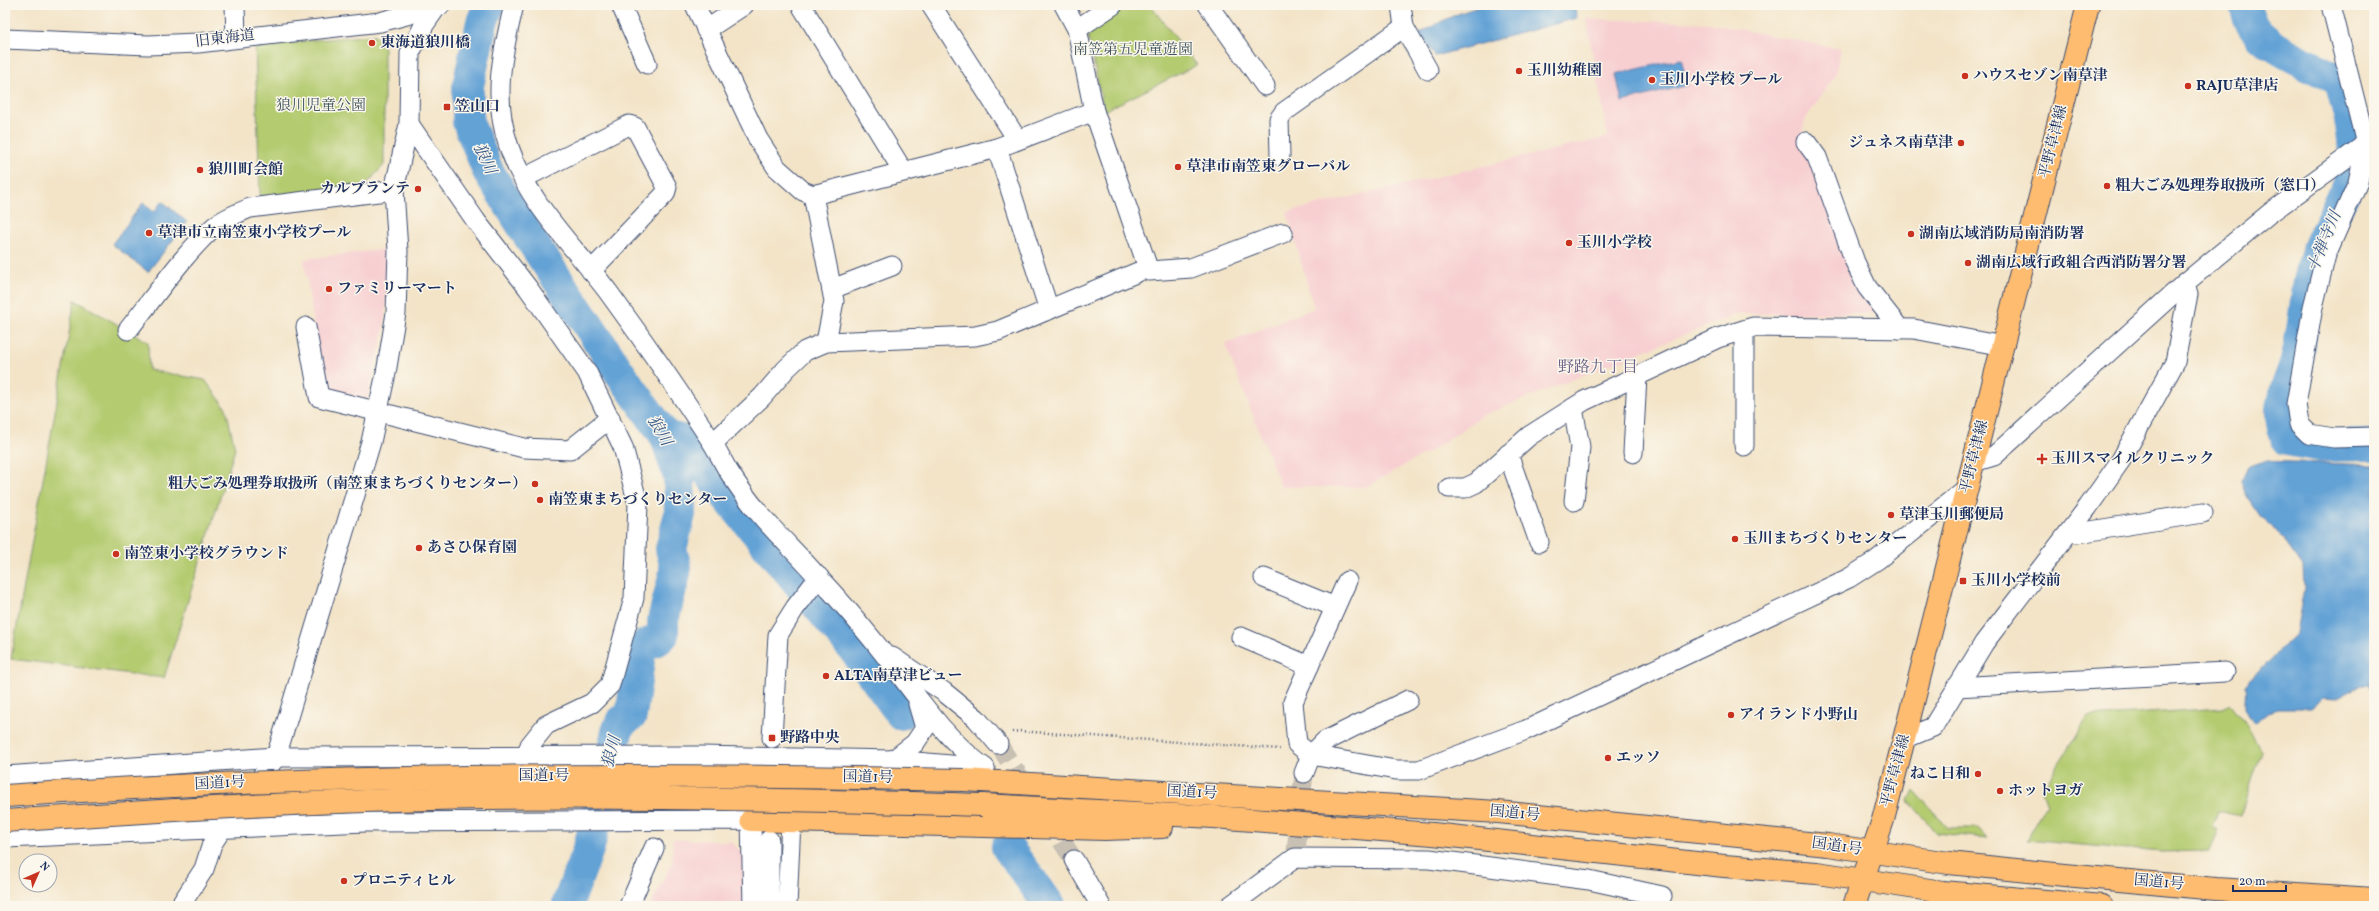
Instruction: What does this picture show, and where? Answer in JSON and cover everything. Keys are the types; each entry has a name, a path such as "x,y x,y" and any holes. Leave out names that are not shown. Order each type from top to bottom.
{"main road":[{"name":"平野草津線","path":"1854,906 1873,852 1904,739 2088,5"},
{"path":"985,768 1192,782 1214,794"},
{"name":"国道1号","path":"5,796 304,780 462,776 770,776 964,780 1498,812 1828,845 1949,863 2065,875 2216,889 2374,899"},
{"name":"国道1号","path":"5,821 120,813 393,800 704,798 982,805 1214,817 1433,834 1724,866 1817,873 1943,892 2102,906"},
{"path":"751,820 1105,829 1202,827 1214,817"}],"street":[{"path":"235,5 236,37"},
{"path":"514,5 504,44 499,85 501,109 509,147 534,200 591,271 713,443 728,471 760,514 819,577 881,650 917,698 967,755 985,768"},
{"path":"621,5 647,64"},
{"path":"694,5 758,139 777,168 803,191 813,195 877,180 904,171 997,148 1017,139 1094,111"},
{"path":"706,30 744,5"},
{"path":"800,5 904,171"},
{"path":"931,5 1017,139"},
{"path":"1064,5 1077,29 1094,111 1149,271 1190,268 1283,233"},
{"path":"1077,29 1113,5"},
{"path":"1208,5 1265,86"},
{"path":"1401,5 1404,27 1428,70"},
{"path":"2331,5 2361,147 2358,182 2326,255 2314,307 2296,404 2299,424 2309,434 2334,438 2374,437"},
{"path":"180,906 204,869 212,844 276,757 371,442 386,373 396,313 398,251 394,190 409,124 410,53 438,6"},
{"name":"旧東海道","path":"5,39 148,45 198,43 236,37 380,22 438,6"},
{"path":"1280,156 1279,119 1284,112 1404,27"},
{"path":"409,124 476,221 528,288 587,372 623,447 638,504 634,598 610,685 592,702 546,725 530,745 527,755"},
{"path":"524,178 629,125 635,127 667,187 664,194 591,271"},
{"path":"1806,142 1817,157 1855,262 1867,287 1900,329"},
{"path":"1974,462 1994,456 2185,284 2270,213 2361,147"},
{"path":"997,148 1049,310"},
{"path":"128,330 197,244 215,226 229,217 250,208 394,190"},
{"path":"813,195 834,301 826,342"},
{"path":"832,289 892,266"},
{"path":"713,443 762,397 786,368 805,351 826,342 976,336 998,331 1138,272"},
{"path":"1904,739 1933,728 1956,687 2005,614 2069,532 2121,460 2175,362 2188,294 2185,284"},
{"path":"306,327 319,397 377,410 524,448 570,450 610,418"},
{"path":"1449,488 1465,488 1476,483 1529,436 1572,408 1718,338 1753,327 1914,329 2003,346"},
{"path":"1744,330 1744,446"},
{"path":"1633,453 1637,376"},
{"path":"1572,408 1580,447 1574,501"},
{"path":"1508,454 1539,542"},
{"path":"1304,749 1396,770 1419,770 1526,730 1849,578 1877,560 1967,488"},
{"path":"2069,532 2078,533 2203,513"},
{"path":"772,738 778,635 795,608 819,577"},
{"path":"1264,578 1335,607"},
{"path":"1304,772 1304,749 1293,702 1347,581"},
{"path":"1241,637 1309,666"},
{"path":"881,650 944,692 976,718 995,740"},
{"path":"1956,687 2225,672"},
{"path":"893,760 915,743 925,728 917,698"},
{"path":"1304,749 1325,741 1408,700"},
{"path":"5,776 276,757 527,755 893,760 985,768"},
{"path":"493,756 502,820"},
{"path":"5,838 365,822 502,820 751,820 753,906"},
{"path":"787,906 791,821"},
{"path":"1429,859 1433,834"},
{"path":"769,840 769,906"},
{"path":"630,906 654,848"},
{"path":"1230,906 1296,854 1429,859 1589,880 1661,897"},
{"path":"1074,860 1101,906"}],"path":[{"path":"995,740 1019,731 1304,749"}],"shaded area":[{"name":"玉川小学校","path":"1586,19 1708,23 1841,49 1835,75 1805,120 1800,140 1876,313 1737,314 1481,416 1439,446 1366,487 1281,487 1225,344 1314,308 1287,212 1608,137"},
{"path":"386,249 388,280 384,330 367,399 323,388 304,259"},
{"path":"673,839 731,842 746,857 746,906 650,906 672,864"}],"green space":[{"name":"南笠第五児童遊園","path":"1123,5 1150,5 1197,65 1104,111 1088,37 1096,23"},
{"name":"狼川児童公園","path":"375,35 384,48 384,165 363,188 260,197 255,45"},
{"name":"南笠東小学校グラウンド","path":"75,300 148,342 149,370 205,380 226,408 235,449 164,678 11,659"},
{"path":"2230,704 2247,726 2262,751 2240,816 2218,811 2212,827 2216,829 2217,834 2210,851 2162,852 2026,840 2047,804 2042,790 2088,717 2222,708"},
{"path":"1914,790 1948,828 1978,828 1987,838 1936,833 1909,801"}],"water":[{"path":"1488,5 1574,5 1577,18 1435,56 1419,34 1452,16"},
{"name":"玉川小学校 プール","path":"1681,59 1688,85 1622,102 1616,74"},
{"name":"草津市立南笠東小学校プール","path":"162,201 187,222 148,272 112,244 143,203 154,212"},
{"path":"2265,461 2374,465 2374,695 2368,685 2361,685 2335,699 2323,698 2311,708 2278,708 2254,722 2247,714 2245,706 2245,685 2296,633 2304,588 2303,566 2285,541 2261,517 2245,494 2241,481 2248,466"}],"waterway":[{"name":"狼川","path":"489,5 482,22 468,86 468,122 488,171 533,243 620,373 666,437 679,477 680,514 671,549 675,564 675,573 663,620 663,635 659,639 645,645 640,653 631,716 622,721 618,728 589,847 568,903 569,906"},
{"name":"十禅寺川","path":"2245,5 2247,14 2254,28 2271,44 2294,58 2340,81 2352,131 2354,152 2351,173 2343,195 2322,238 2313,263 2307,291 2299,350 2282,404 2281,418 2287,440 2321,446 2369,445"},
{"path":"666,437 681,440 692,450 726,496 855,651 901,714"},
{"path":"1007,847 1050,906"}],"tunnel":[{"path":"998,744 1074,860"},
{"path":"1296,851 1304,773"}],"place":[{"name":"東海道狼川橋","path":"372,43"},
{"name":"玉川幼稚園","path":"1519,71"},
{"name":"ハウスセゾン南草津","path":"1965,76"},
{"name":"玉川小学校 プール","path":"1652,80"},
{"name":"RAJU草津店","path":"2188,86"},
{"name":"笠山口","path":"447,107"},
{"name":"ジュネス南草津","path":"1961,143"},
{"name":"草津市南笠東グローバル","path":"1178,167"},
{"name":"狼川町会館","path":"200,170"},
{"name":"粗大ごみ処理券取扱所（窓口）","path":"2107,186"},
{"name":"カルブランテ","path":"418,189"},
{"name":"草津市立南笠東小学校プール","path":"149,233"},
{"name":"湖南広域消防局南消防署","path":"1911,234"},
{"name":"玉川小学校","path":"1569,243"},
{"name":"湖南広域行政組合西消防署分署","path":"1968,263"},
{"name":"ファミリーマート","path":"329,289"},
{"name":"玉川スマイルクリニック","path":"2042,459"},
{"name":"粗大ごみ処理券取扱所（南笠東まちづくりセンター）","path":"535,484"},
{"name":"南笠東まちづくりセンター","path":"540,500"},
{"name":"草津玉川郵便局","path":"1891,515"},
{"name":"玉川まちづくりセンター","path":"1735,539"},
{"name":"あさひ保育園","path":"419,548"},
{"name":"南笠東小学校グラウンド","path":"116,554"},
{"name":"玉川小学校前","path":"1963,581"},
{"name":"ALTA南草津ビュー","path":"826,676"},
{"name":"アイランド小野山","path":"1731,715"},
{"name":"野路中央","path":"772,738"},
{"name":"エッソ","path":"1608,758"},
{"name":"ねこ日和","path":"1978,774"},
{"name":"ホットヨガ","path":"2000,791"},
{"name":"プロニティヒル","path":"344,881"}],"district":[{"name":"野路九丁目","path":"1598,368"}]}
